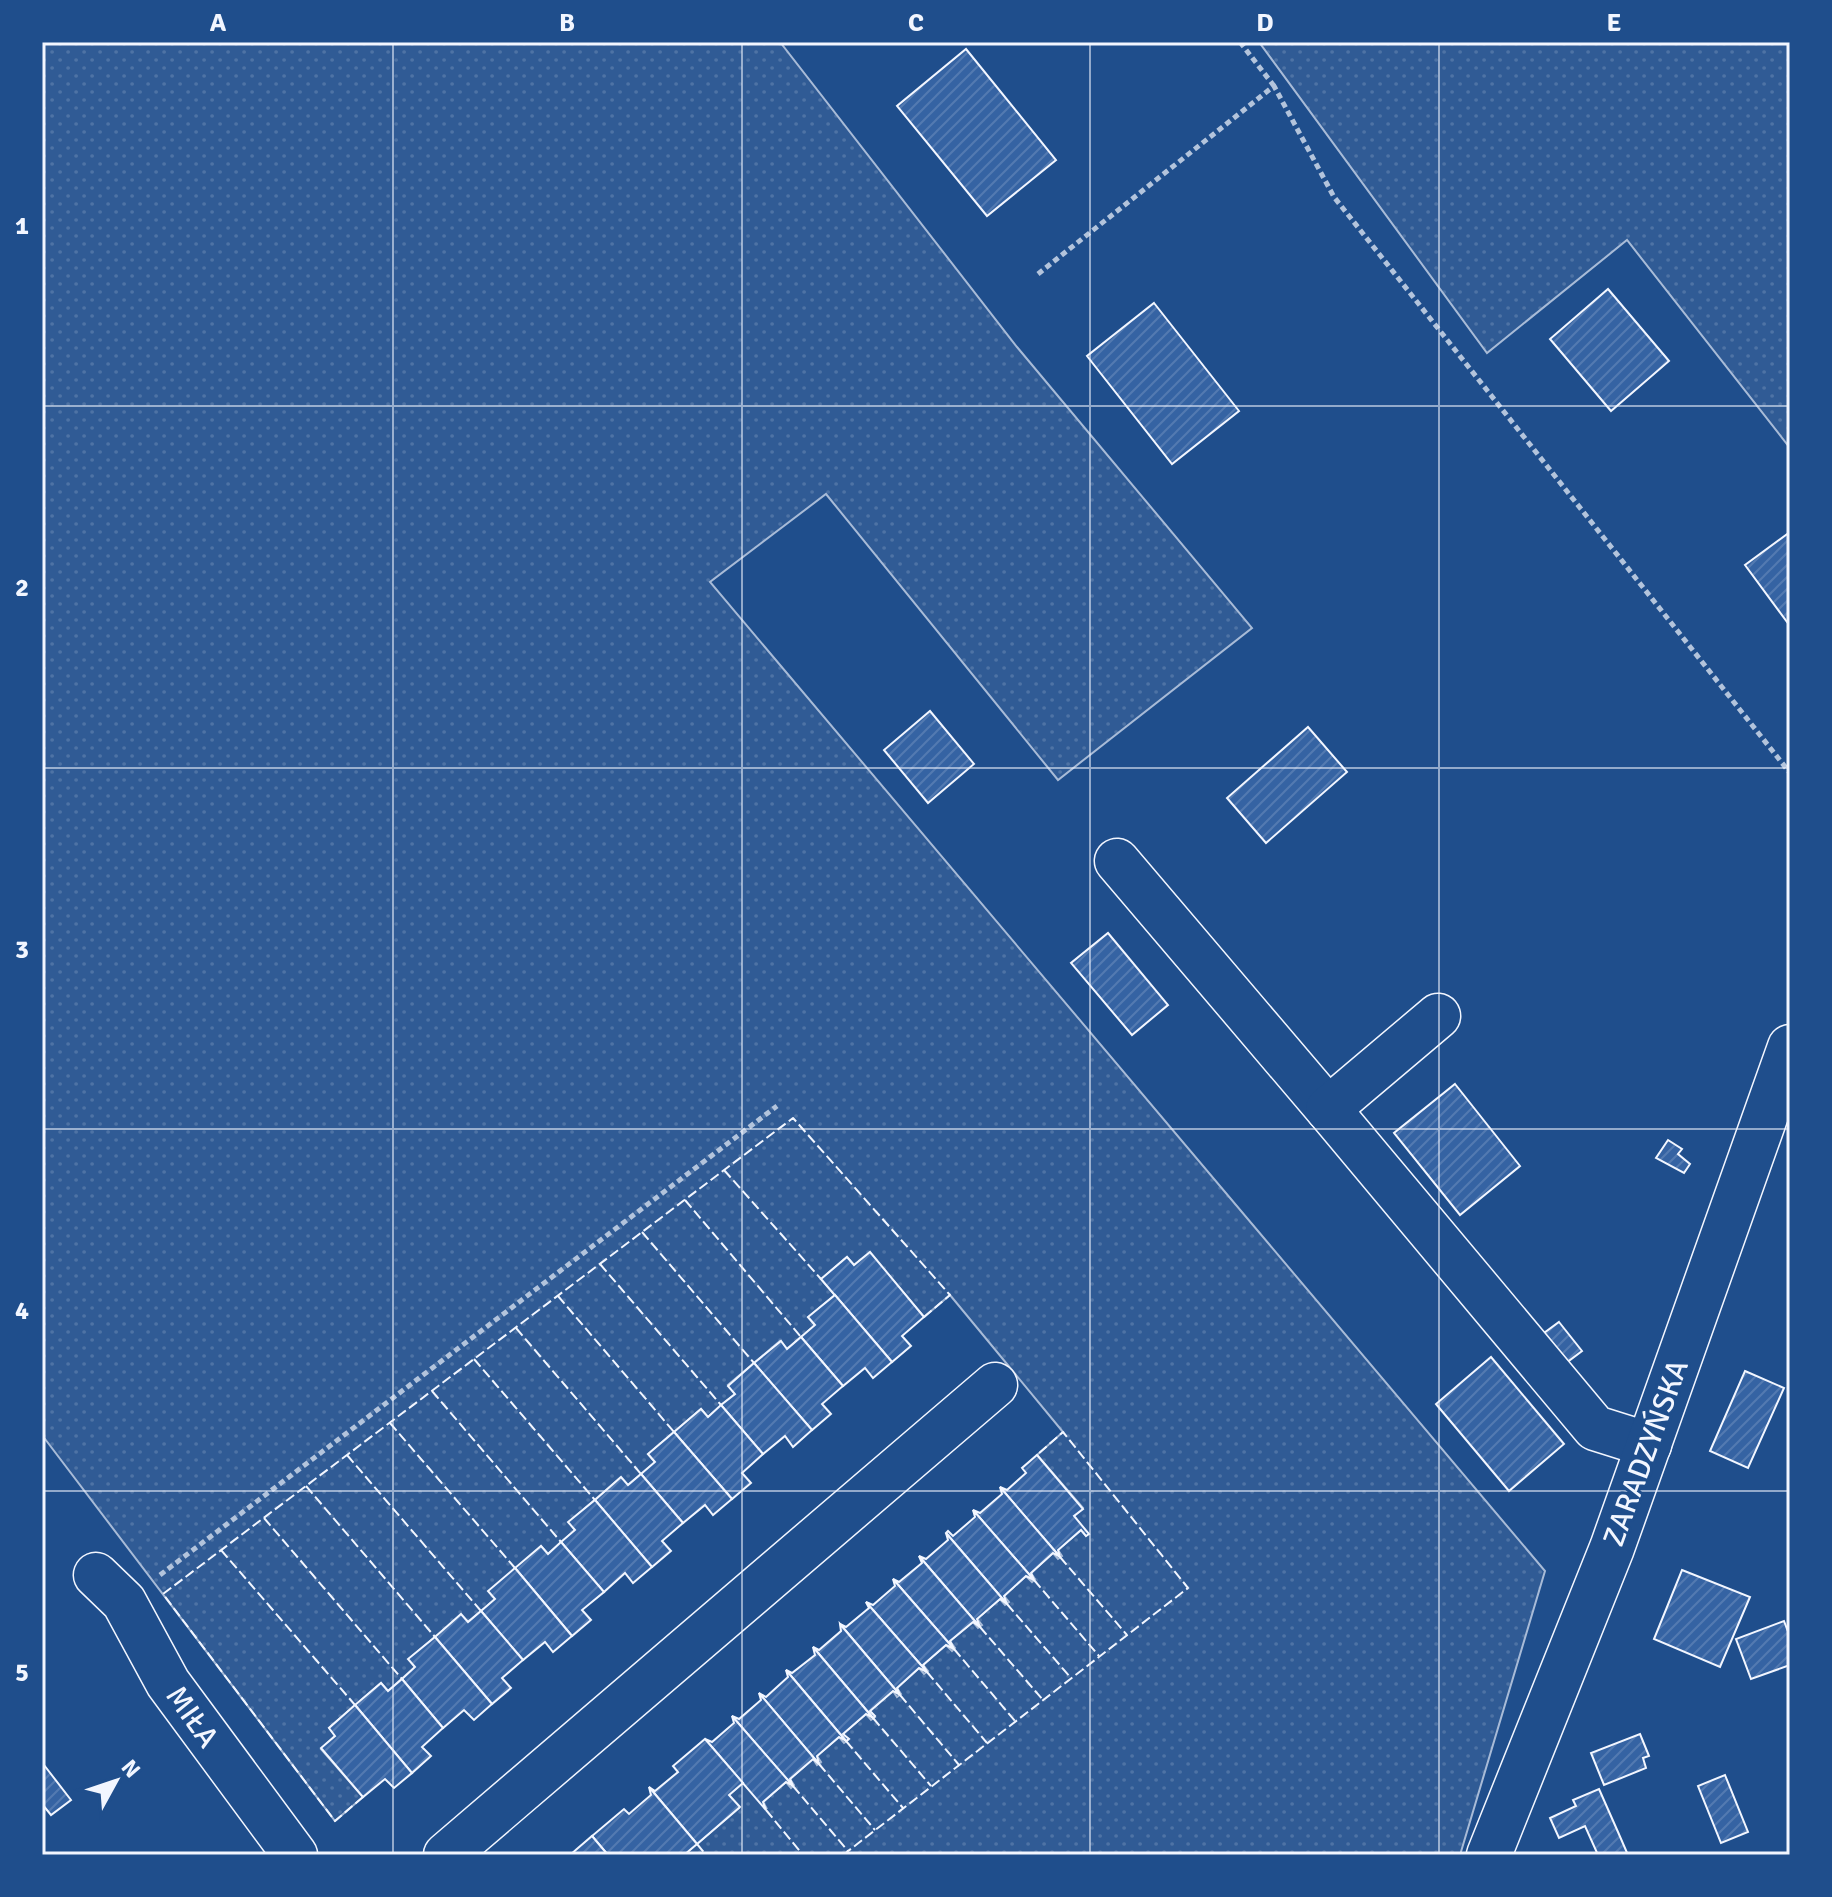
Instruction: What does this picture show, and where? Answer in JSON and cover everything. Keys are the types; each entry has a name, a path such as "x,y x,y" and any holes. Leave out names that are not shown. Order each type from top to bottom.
{"street":[{"path":"1117,861 1595,1428 1649,1445"},
{"path":"1328,1109 1438,1016"},
{"name":"ZARADZYŃSKA","path":"1489,1855 1612,1548 1790,1047"},
{"path":"446,1855 995,1385"},
{"name":"MIŁA","path":"110,1588 168,1683 295,1855"}],"path":[{"path":"1240,42 1274,86 1334,197 1790,773"},
{"path":"1038,274 1274,86"},
{"path":"110,1588 777,1106"}],"shaded area":[{"path":"42,42 780,42 1017,347 1252,628 1058,780 826,494 710,582 1545,1571 1460,1855 684,1855 739,1808 729,1795 743,1783 767,1809 763,1802 786,1782 791,1788 794,1785 790,1779 813,1759 817,1765 821,1762 817,1756 839,1737 844,1743 848,1740 843,1734 866,1714 871,1720 875,1717 870,1711 893,1691 897,1697 901,1694 897,1688 919,1668 924,1674 928,1671 923,1665 946,1645 952,1651 955,1648 950,1641 973,1622 978,1628 982,1625 977,1619 1000,1599 1005,1605 1009,1602 1004,1596 1026,1576 1032,1582 1035,1579 1031,1573 1053,1553 1058,1559 1062,1556 1058,1550 1081,1530 1086,1536 1088,1534 1074,1516 1083,1508 1037,1455 1063,1432 950,1295 924,1317 870,1253 854,1265 847,1257 821,1279 835,1295 808,1317 815,1325 787,1349 780,1341 728,1385 735,1394 708,1417 701,1409 648,1454 655,1462 628,1485 620,1478 569,1522 575,1530 548,1554 541,1546 495,1599 468,1622 461,1615 409,1659 415,1667 388,1691 381,1683 329,1728 335,1736 321,1749 363,1797 335,1821 42,1435"},
{"path":"1259,42 1790,42 1790,448 1627,240 1487,353"}],"building":[{"path":"966,49 1056,160 987,216 897,106"},
{"path":"1608,289 1669,361 1611,411 1550,339"},
{"path":"1154,303 1239,411 1172,464 1087,356"},
{"path":"1790,532 1790,626 1745,565"},
{"path":"930,711 974,764 928,803 884,750"},
{"path":"1308,727 1347,772 1266,843 1227,798"},
{"path":"1108,933 1168,1005 1132,1035 1071,963"},
{"path":"1455,1084 1520,1166 1460,1215 1394,1133"},
{"path":"1668,1140 1682,1149 1678,1154 1690,1164 1684,1173 1656,1158"},
{"path":"870,1252 924,1317 902,1336 911,1346 892,1362 821,1279 847,1257 854,1265"},
{"path":"835,1295 892,1362 873,1378 865,1368 843,1386 801,1337 815,1325 808,1317"},
{"path":"1559,1322 1582,1351 1566,1363 1544,1333"},
{"path":"801,1337 843,1386 822,1404 831,1414 812,1430 754,1363 781,1341 787,1349"},
{"path":"1491,1357 1564,1444 1509,1491 1436,1404"},
{"path":"754,1363 812,1430 793,1447 785,1436 763,1454 721,1405 735,1394 728,1386"},
{"path":"1745,1371 1784,1388 1748,1468 1710,1451"},
{"path":"721,1405 763,1454 742,1473 751,1483 732,1499 674,1432 701,1409 708,1417"},
{"path":"674,1432 732,1499 713,1515 705,1505 683,1523 641,1474 655,1462 648,1454"},
{"path":"1037,1455 1083,1509 1074,1516 1089,1534 1086,1536 1081,1530 1058,1550 1060,1557 1000,1487 1007,1490 1026,1473 1022,1468"},
{"path":"641,1474 683,1523 662,1541 671,1551 652,1567 595,1500 621,1477 628,1485"},
{"path":"1000,1487 1060,1557 1053,1553 1031,1573 1034,1580 973,1510 980,1513 1002,1494"},
{"path":"595,1500 652,1567 633,1583 625,1573 604,1592 561,1542 575,1530 568,1522"},
{"path":"973,1510 1034,1580 1026,1576 1004,1596 1007,1604 946,1533 948,1531 953,1536 975,1517"},
{"path":"946,1533 1007,1604 1000,1599 977,1619 980,1627 919,1556 926,1559 948,1540"},
{"path":"561,1542 604,1592 582,1610 591,1620 572,1636 515,1568 541,1546 548,1554"},
{"path":"919,1556 980,1627 973,1622 950,1641 954,1649 893,1579 899,1582 922,1563"},
{"path":"515,1568 572,1636 553,1652 545,1642 523,1660 481,1611 495,1599 488,1591"},
{"path":"1682,1570 1750,1597 1720,1667 1654,1639"},
{"path":"893,1579 954,1649 946,1645 923,1665 927,1672 866,1602 873,1605 895,1586"},
{"path":"866,1602 927,1672 919,1668 897,1688 900,1695 840,1624 846,1627 869,1608"},
{"path":"481,1611 523,1660 502,1678 511,1688 492,1704 435,1637 461,1614 468,1622"},
{"path":"1784,1621 1790,1637 1790,1665 1751,1679 1736,1639"},
{"path":"840,1624 900,1695 893,1691 870,1711 875,1716 873,1718 813,1647 819,1650 841,1631"},
{"path":"435,1637 492,1704 474,1720 464,1710 443,1728 402,1679 415,1667 408,1659"},
{"path":"813,1647 873,1718 866,1714 843,1734 849,1739 846,1741 786,1670 792,1673 815,1655"},
{"path":"786,1670 846,1741 839,1737 817,1756 819,1764 759,1693 766,1697 788,1677"},
{"path":"402,1679 443,1728 422,1747 431,1756 412,1773 355,1705 381,1683 388,1691"},
{"path":"759,1693 819,1764 813,1759 790,1779 793,1786 732,1716 739,1719 761,1700"},
{"path":"355,1705 412,1773 394,1788 385,1779 363,1797 321,1748 335,1736 329,1728"},
{"path":"732,1716 793,1786 786,1782 763,1802 766,1810 705,1739 712,1742 734,1723"},
{"path":"1640,1734 1649,1756 1643,1758 1646,1768 1604,1785 1591,1753"},
{"path":"705,1739 743,1783 729,1795 740,1807 697,1844 649,1787 655,1791 678,1772 673,1766"},
{"path":"44,1765 71,1800 51,1815 42,1804"},
{"path":"1725,1775 1748,1832 1721,1843 1698,1786"},
{"path":"649,1787 697,1844 684,1855 608,1855 592,1836 624,1809 629,1814 651,1795"},
{"path":"1599,1789 1628,1855 1598,1855 1585,1826 1559,1838 1550,1818 1576,1806 1573,1800"},
{"path":"592,1836 608,1855 570,1855 578,1848"}],"fence":[{"path":"363,1797 335,1821 163,1594 793,1118 950,1295 924,1317"},
{"path":"724,1170 821,1279"},
{"path":"685,1200 801,1337"},
{"path":"642,1232 754,1363"},
{"path":"600,1264 721,1405"},
{"path":"558,1296 674,1432"},
{"path":"516,1328 641,1474"},
{"path":"474,1359 595,1500"},
{"path":"432,1391 561,1542"},
{"path":"390,1423 515,1568"},
{"path":"843,1855 1188,1588 1063,1432 1037,1455"},
{"path":"347,1455 481,1611"},
{"path":"306,1486 435,1637"},
{"path":"264,1518 402,1679"},
{"path":"221,1550 355,1705"},
{"path":"1060,1557 1127,1635"},
{"path":"1034,1580 1099,1656"},
{"path":"1007,1604 1071,1678"},
{"path":"980,1627 1043,1700"},
{"path":"954,1649 1015,1721"},
{"path":"927,1672 987,1743"},
{"path":"900,1695 959,1765"},
{"path":"873,1718 931,1786"},
{"path":"846,1741 903,1808"},
{"path":"819,1764 875,1830"},
{"path":"793,1786 848,1851"},
{"path":"766,1810 803,1855"},
{"path":"697,1844 706,1855"}]}
